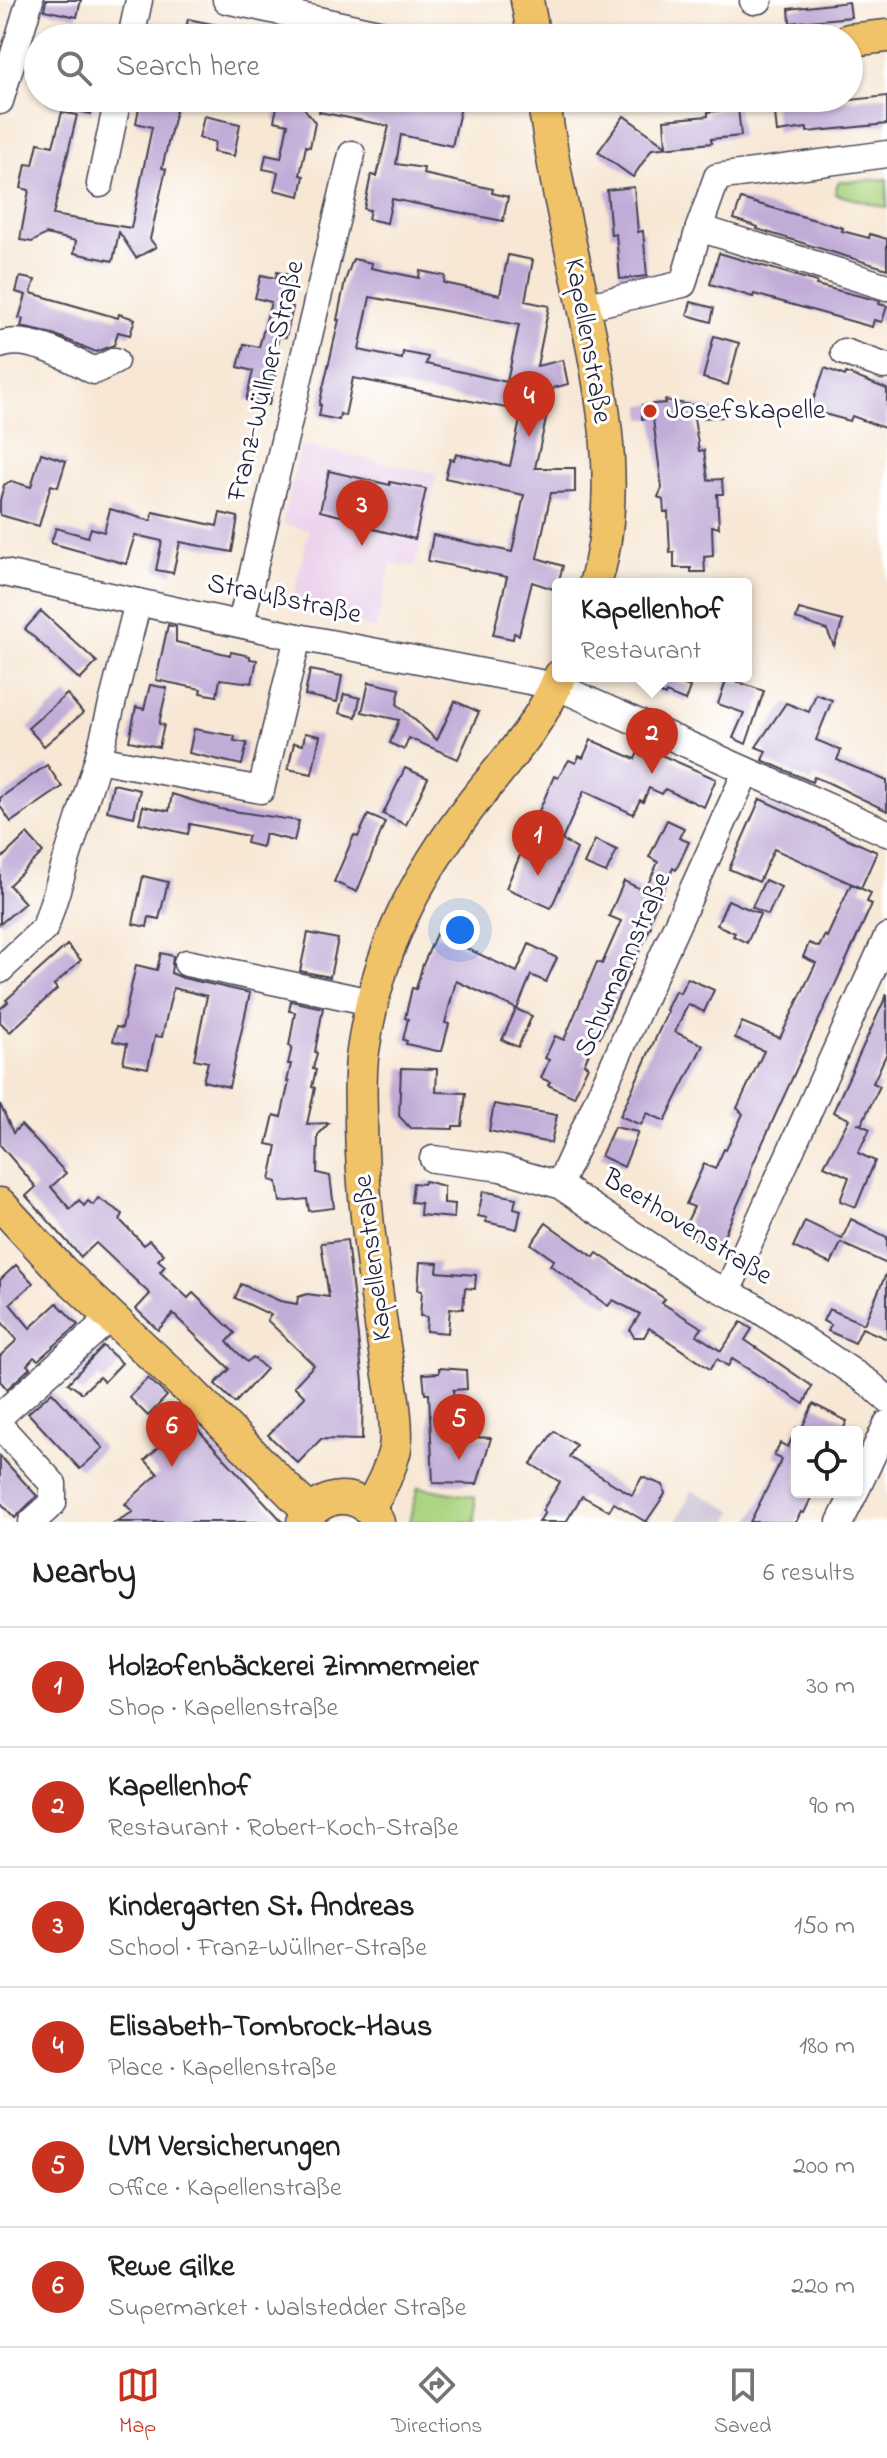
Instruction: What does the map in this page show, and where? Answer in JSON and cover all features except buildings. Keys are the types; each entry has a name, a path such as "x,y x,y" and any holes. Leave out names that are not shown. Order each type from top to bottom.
{"main road":[{"path":"527,0 531,24"},
{"path":"863,39 887,36"},
{"name":"Kapellenstraße","path":"545,112 598,385 609,496 607,533 596,578"},
{"name":"Kapellenstraße","path":"373,1515 395,1452 394,1417 372,1264 362,1157 362,1054 371,1002 400,915 417,883 472,803 520,743 557,682"},
{"path":"0,1204 62,1271 190,1391 306,1517 319,1503 345,1497 358,1501 373,1515"}],"street":[{"path":"0,101 30,0"},
{"path":"134,24 139,0"},
{"path":"226,0 337,24"},
{"path":"100,184 115,112"},
{"name":"Franz-Wüllner-Straße","path":"241,623 352,154"},
{"path":"584,307 683,284 717,177 887,154"},
{"path":"699,228 887,287"},
{"path":"0,345 11,341 60,353 94,371 115,361"},
{"path":"844,352 886,363"},
{"name":"Straußstraße","path":"0,572 298,637 552,680"},
{"path":"0,970 45,928 98,759 138,602"},
{"path":"98,759 261,790 298,637"},
{"name":"Straußstraße","path":"560,682 746,772 887,833"},
{"name":"Schumannstraße","path":"559,1185 746,772"},
{"path":"727,1292 887,937"},
{"path":"187,963 371,1002"},
{"name":"Beethovenstraße","path":"433,1159 501,1168 559,1185 702,1280 752,1305 869,1383 887,1399"},
{"path":"0,1416 111,1317"},
{"path":"863,1475 887,1424"},
{"path":"0,1426 53,1484 53,1503 32,1522"},
{"path":"840,1522 852,1498"}],"shaded area":[{"path":"301,445 437,474 415,566 391,563 376,629 290,609 309,530 282,524"},
{"path":"692,1490 734,1511 728,1522 676,1522"}],"green space":[{"path":"887,179 887,208 835,194 838,182"},
{"path":"418,1487 475,1497 475,1522 409,1522"}],"place":[{"name":"Josefskapelle","path":"650,411"},
{"name":"Elisabeth-Tombrock-Haus","path":"529,437"},
{"name":"Kindergarten St. Andreas","path":"362,546"},
{"name":"Kapellenhof","path":"652,774"},
{"name":"Holzofenbäckerei Zimmermeier","path":"538,876"},
{"name":"LVM Versicherungen","path":"459,1460"},
{"name":"Rewe Gilke","path":"172,1467"}]}
